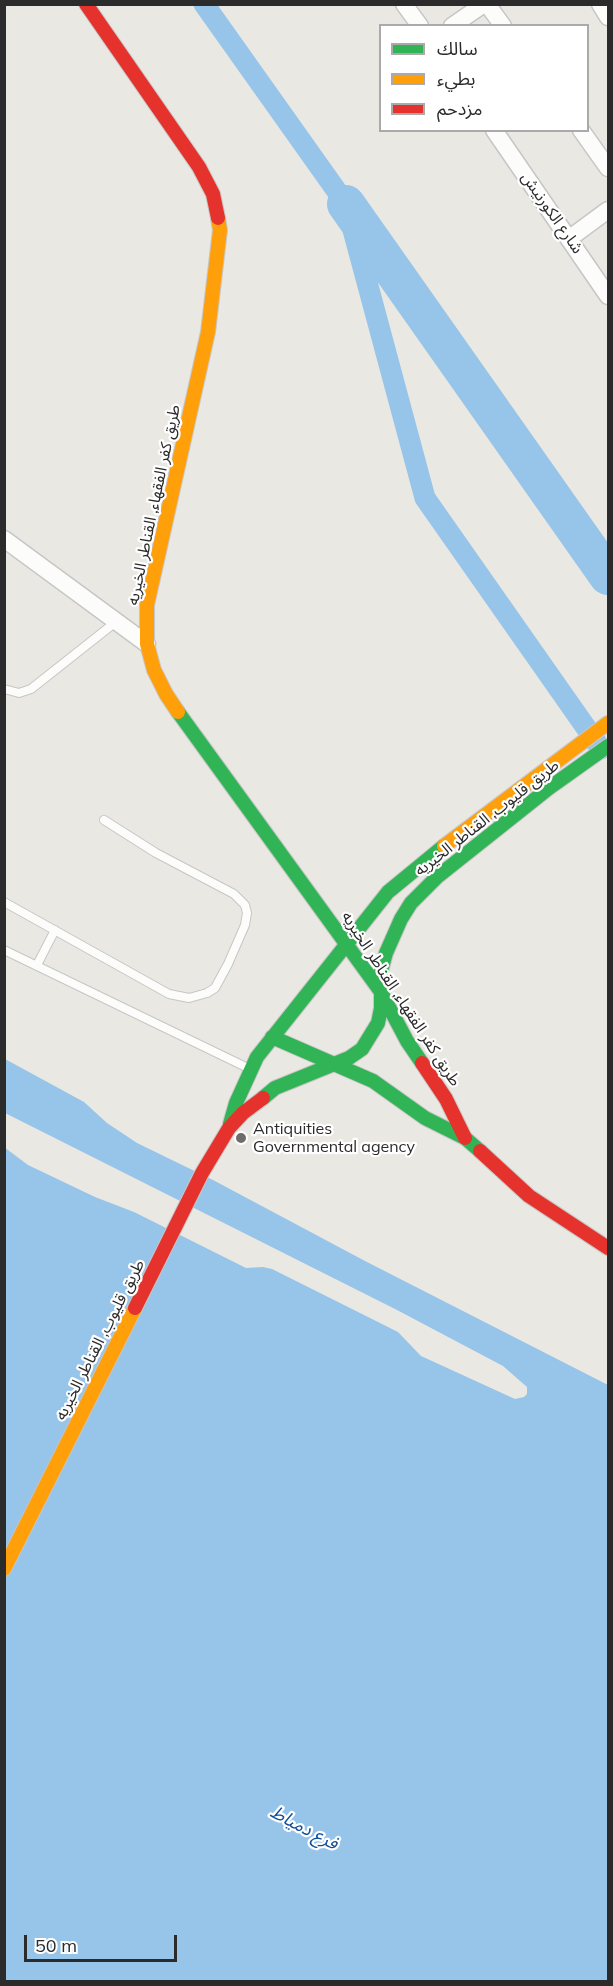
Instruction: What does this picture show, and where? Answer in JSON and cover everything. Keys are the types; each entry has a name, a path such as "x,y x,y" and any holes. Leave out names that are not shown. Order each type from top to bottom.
{"street":[{"name":"طريق كفر الفقهاء, القناطر الخيريه","path":"86,4 199,167 213,194 220,230 208,332 147,605 147,644 154,670 166,694 381,992 407,1041 446,1098 465,1138"},
{"path":"404,4 419,24"},
{"path":"455,24 485,4 501,24"},
{"path":"600,4 609,17"},
{"name":"شارع الكورنيش","path":"495,132 609,296"},
{"path":"582,132 609,168"},
{"path":"570,238 609,210"},
{"path":"4,539 147,644"},
{"name":"طريق قليوب, القناطر الخيريه","path":"229,1128 236,1103 250,1070 272,1037 376,905 407,875 540,772 609,723"},
{"name":"طريق قليوب, القناطر الخيريه","path":"4,1569 202,1173 229,1128 243,1113 275,1088 356,1054 371,1037 378,1023 381,1008 381,971 400,919 411,903 437,877 549,788 609,746"},
{"name":"طريق كفر الفقهاء, القناطر الخيريه","path":"272,1037 373,1081 426,1118 465,1138 529,1196 609,1248"}],"lane":[{"path":"4,689 19,693 31,688 117,621"},
{"path":"4,902 169,994 189,998 215,988 247,919 245,905 240,899 156,853 104,820"},
{"path":"37,965 55,930"},
{"path":"4,950 250,1070"}],"water":[{"name":"فرع دمياط","path":"5,1059 84,1102 107,1123 137,1143 213,1180 365,1261 608,1385 608,1981 5,1981 4,1147 28,1165 95,1197 134,1212 246,1268 272,1269 398,1332 421,1356 515,1399 527,1394 527,1387 503,1366 397,1310 5,1113"}],"waterway":[{"path":"204,4 346,204 425,498 601,749"},
{"path":"346,204 608,576"}],"traffic: fast":[{"path":"178,712 381,992 407,1041 422,1063"},
{"path":"263,1098 275,1088 349,1058 362,1049 378,1023 381,1008 381,971 386,953 411,903 437,877 549,788 608,746"},
{"path":"230,1124 236,1103 257,1057 388,892 444,846"},
{"path":"272,1037 373,1081 425,1118 465,1138 480,1151"}],"traffic: slow":[{"path":"178,712 154,670 147,644 147,605 208,332 220,230 218,218"},
{"path":"444,846 608,723"},
{"path":"4,1569 135,1308"}],"traffic: jam":[{"path":"86,4 199,167 213,194 218,218"},
{"path":"422,1063 446,1099 465,1138"},
{"path":"135,1308 202,1173 229,1128 243,1113 263,1098"},
{"path":"480,1151 529,1196 608,1248"}],"place":[{"name":"Antiquities Governmental agency","path":"241,1138"}]}
